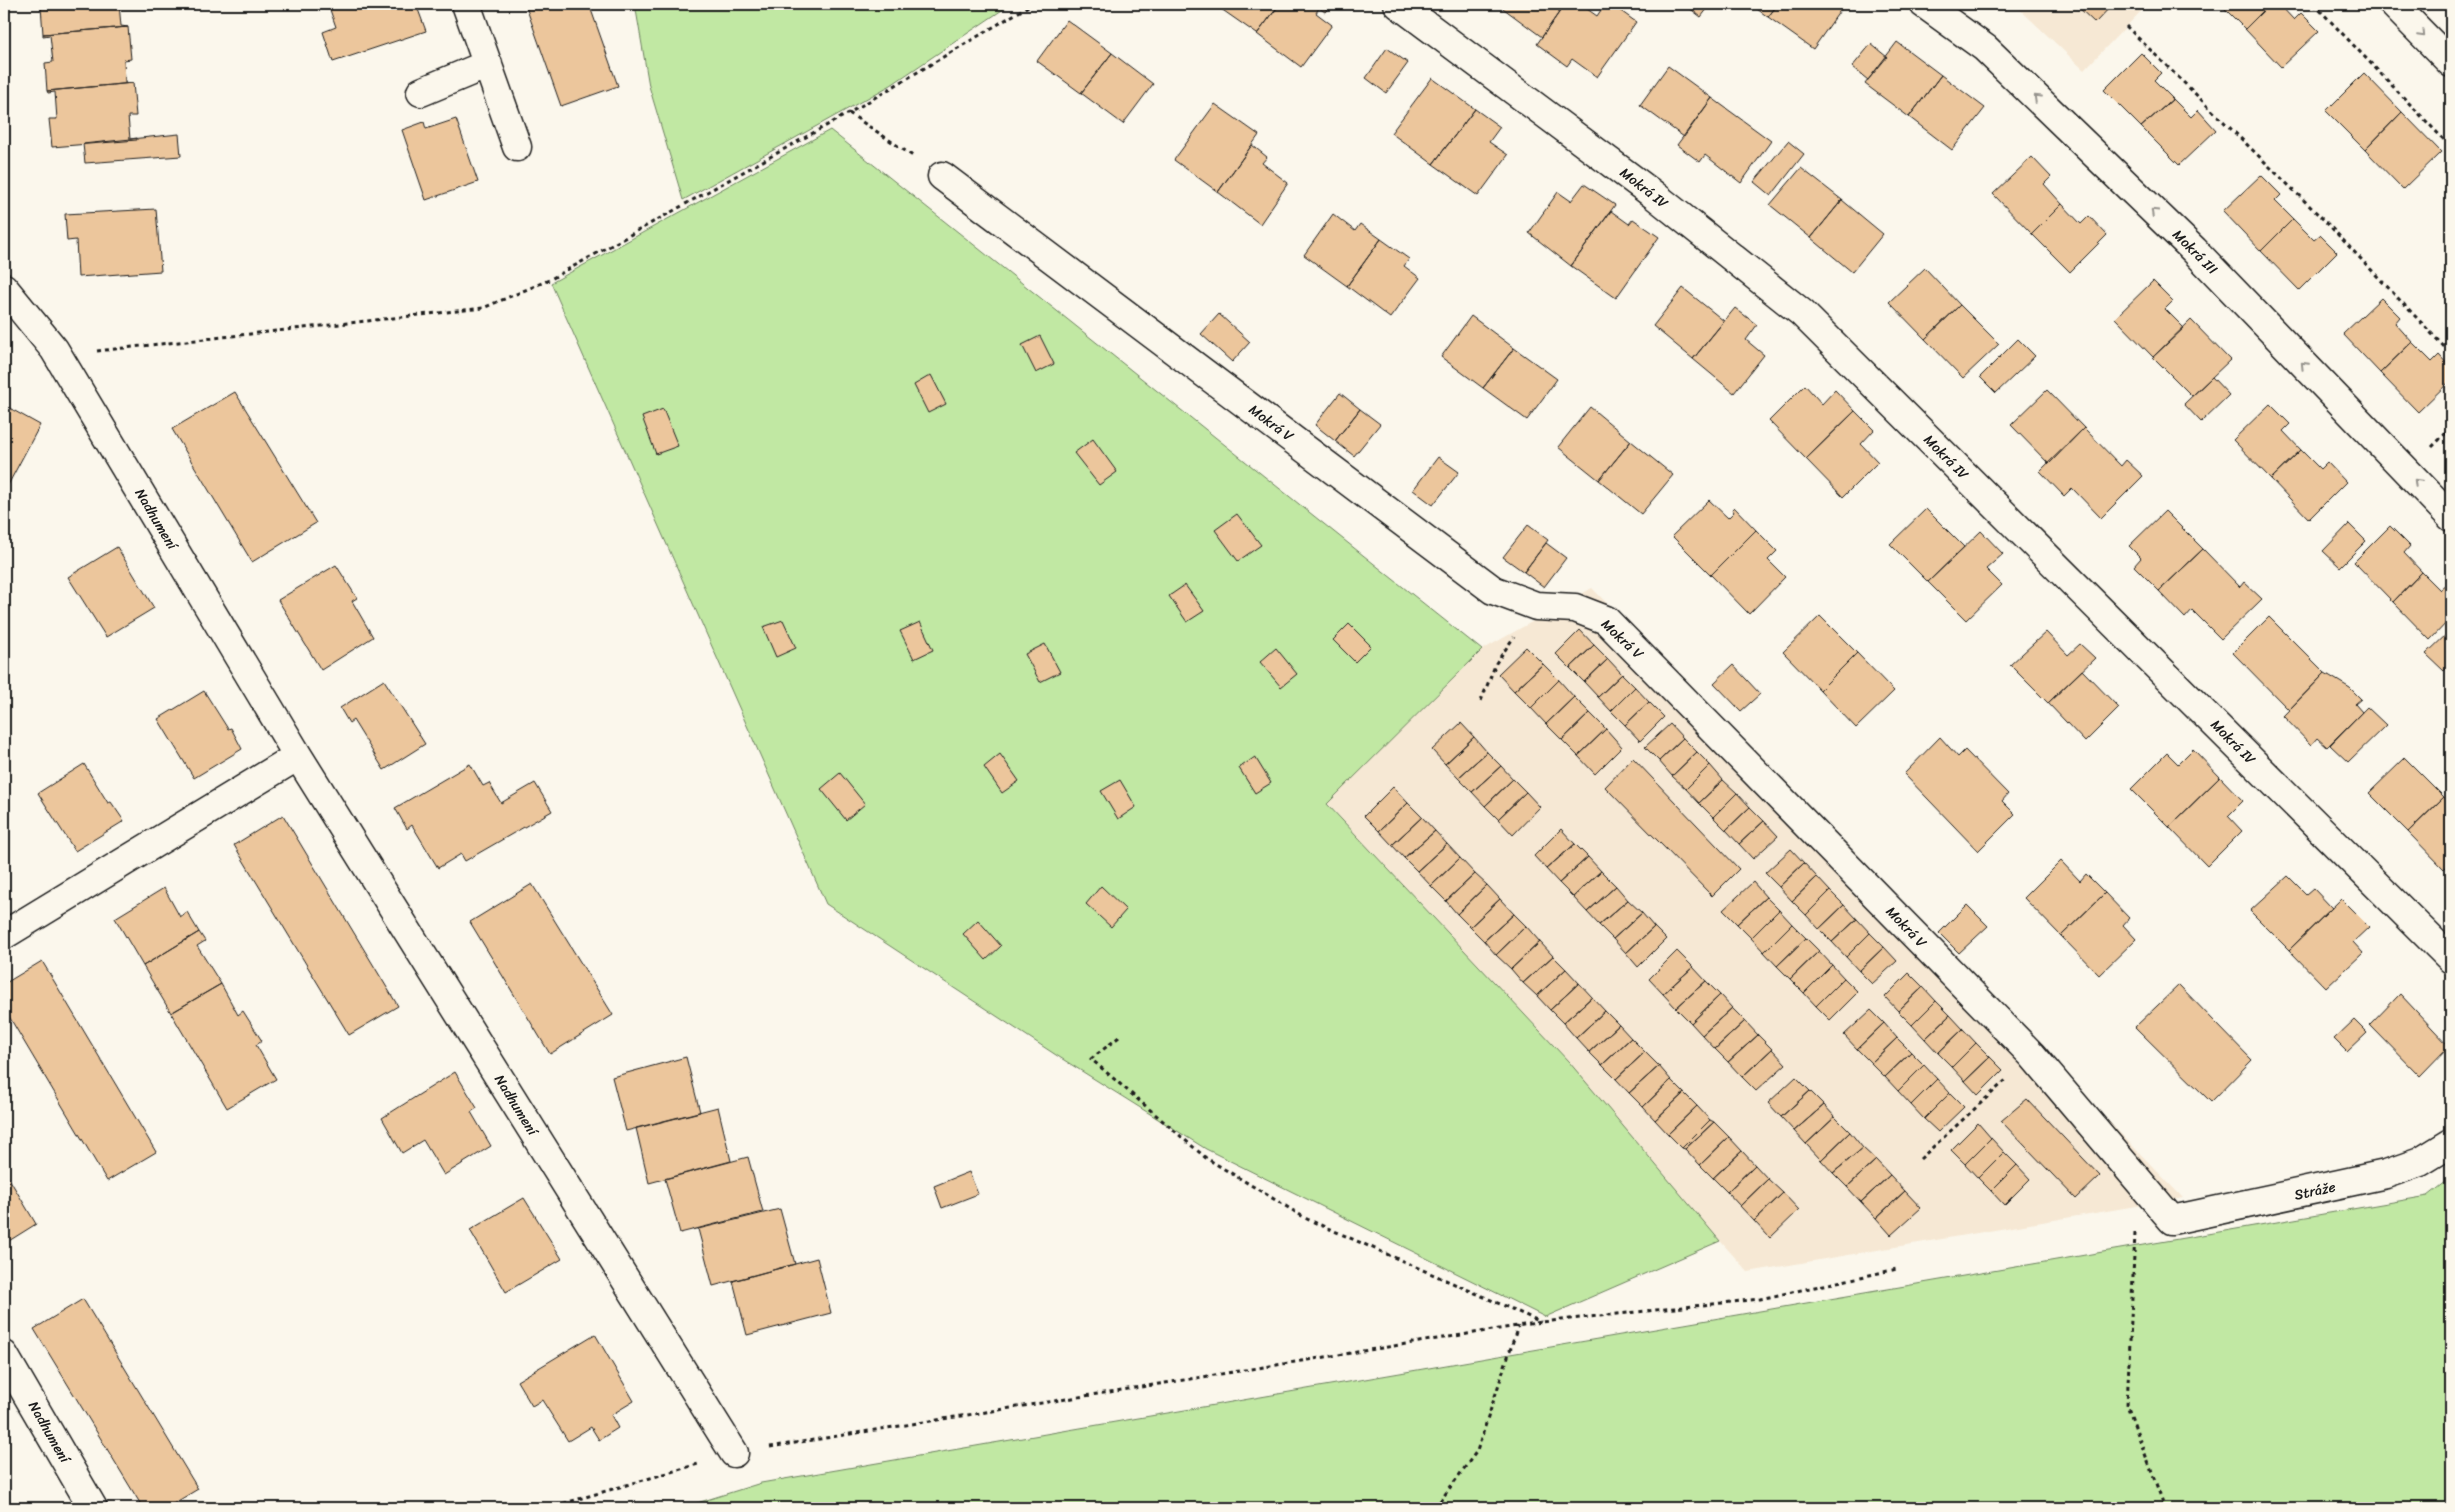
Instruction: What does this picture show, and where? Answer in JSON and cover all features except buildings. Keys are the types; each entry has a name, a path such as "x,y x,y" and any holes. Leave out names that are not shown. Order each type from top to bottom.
{"street":[{"path":"466,4 517,147"},
{"name":"Mokrá IV","path":"1398,4 1654,195 1802,313 2451,958"},
{"name":"Mokrá III","path":"1924,4 1985,48 2194,250 2451,517"},
{"path":"2393,4 2451,63"},
{"path":"421,92 488,64"},
{"name":"Mokrá V","path":"942,176 1493,590 1536,606 1575,608 1606,620 2032,1055 2172,1220"},
{"name":"Nadhumení","path":"4,288 54,349 298,756 734,1453"},
{"path":"4,935 298,756"},
{"name":"Stráže","path":"2172,1220 2386,1174 2420,1162 2451,1143"},
{"name":"Nadhumení","path":"4,1355 93,1508"}],"path":[{"path":"88,352 483,308 549,280 849,113 1032,4"},
{"path":"2314,4 2451,147"},
{"path":"2126,26 2324,220 2451,354"},
{"path":"849,113 942,176"},
{"path":"2431,449 2451,428"},
{"path":"1481,701 1496,662 1513,639 1517,626 1512,597"},
{"path":"1119,1037 1091,1059 1206,1158 1307,1219 1542,1322"},
{"path":"1920,1159 2032,1055"},
{"path":"2135,1226 2127,1405 2165,1508"},
{"path":"548,1508 734,1453 1542,1322 1760,1299 1897,1269"},
{"path":"1435,1508 1477,1451 1518,1326"}],"shaded area":[{"path":"2014,4 2148,4 2084,70"},
{"path":"1592,588 2183,1198 1748,1272 1327,803 1482,650"}],"green space":[{"path":"635,4 1011,4 891,85 683,200 649,86"},
{"path":"830,130 1482,650 1327,804 1569,1062 1720,1241 1545,1317 1206,1149 1056,1055 826,904 551,283"},
{"path":"2451,1178 2451,1508 681,1508 761,1483 2428,1196"}]}
